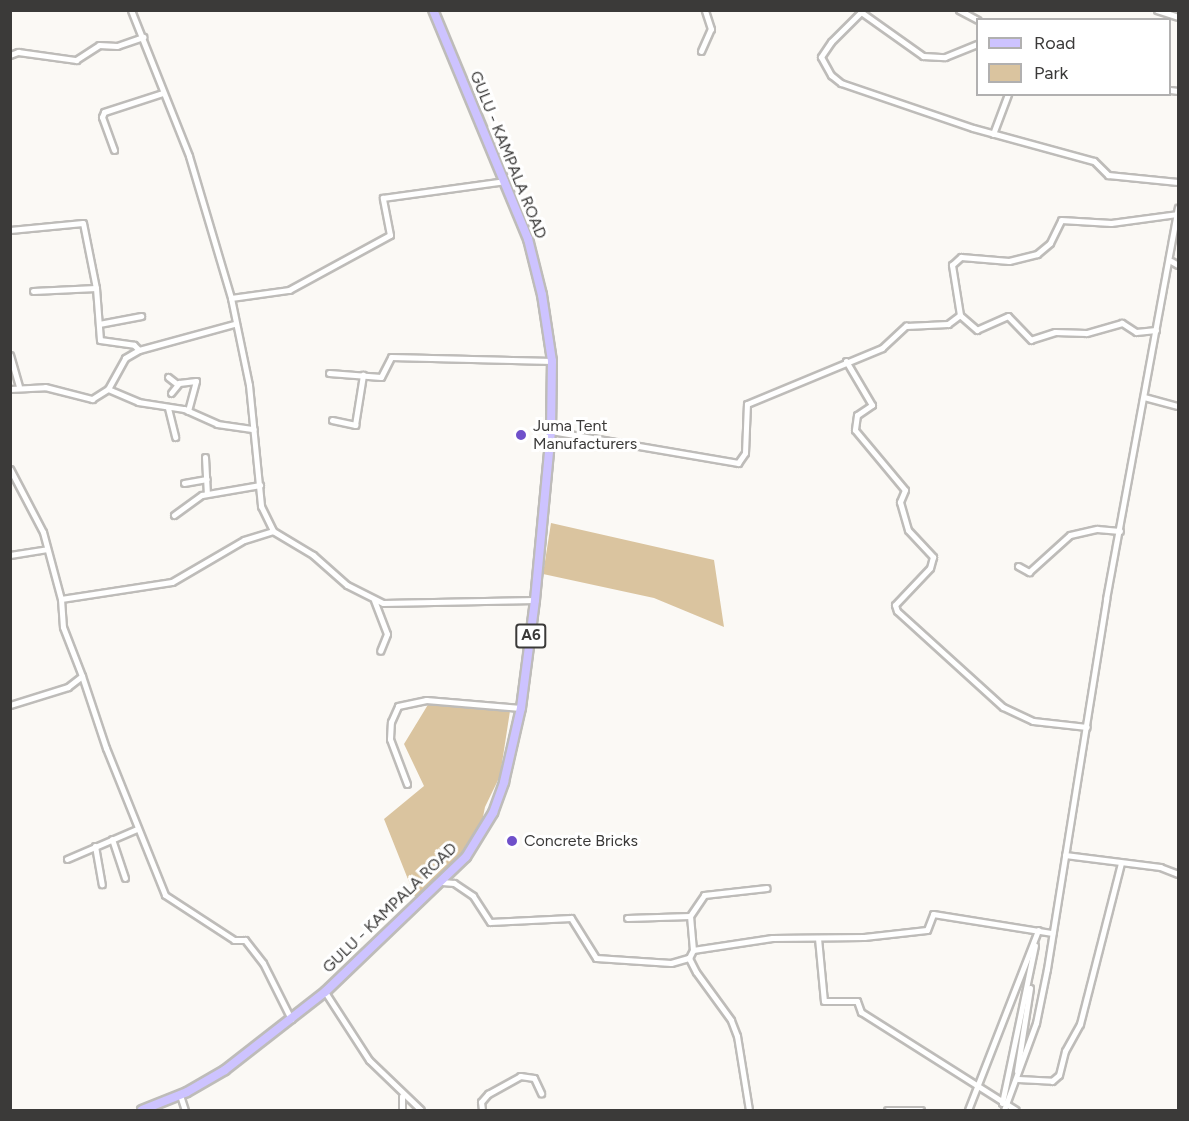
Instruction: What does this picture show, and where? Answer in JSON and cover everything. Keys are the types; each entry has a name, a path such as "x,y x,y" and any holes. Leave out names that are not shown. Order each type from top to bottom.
{"main road":[{"name":"GULU - KAMPALA ROAD","path":"142,1110 180,1095 225,1070 292,1020 442,882 466,857 494,813 521,708 535,600 552,431 552,361 542,295 528,239 433,10"}],"street":[{"path":"131,10 202,194 231,298 234,324 249,386 261,506 273,531 313,555 347,585 374,600 535,600"},
{"path":"701,51 711,29 705,10"},
{"path":"959,10 976,19"},
{"path":"1157,10 1179,17"},
{"path":"976,45 945,57 923,56 862,11 831,42 821,57 831,75 854,88 993,134 1094,161 1108,175 1179,182"},
{"path":"10,55 18,52 76,60 99,45 117,46 143,37"},
{"path":"114,150 102,117 104,112 163,93"},
{"path":"993,134 1007,96"},
{"path":"231,298 289,290 390,235 381,201 384,198 505,181"},
{"path":"1002,1110 1018,1079 1036,1023 1087,727 1100,631 1171,261 1178,211 1111,224 1061,220 1050,243 1032,256 1009,261 956,258 951,268 960,315 977,330 1011,317 1031,340 1055,332 1086,333 1122,322 1136,333 1156,330"},
{"path":"10,230 83,223 96,288 100,340 134,345 139,350"},
{"path":"1171,261 1179,266"},
{"path":"33,291 96,288"},
{"path":"552,431 738,463 745,453 747,404 882,348 906,326 948,324 960,315"},
{"path":"99,324 141,316"},
{"path":"10,389 19,386 45,387 92,399 108,389 125,358 139,350 234,324"},
{"path":"10,356 19,386"},
{"path":"329,372 382,376 391,357 552,361"},
{"path":"846,361 872,405 857,415 855,430 905,490 900,502 908,530 933,557 930,568 895,605 897,611 1003,707 1032,722 1087,727"},
{"path":"332,420 355,425 363,375"},
{"path":"168,377 177,384 196,381 188,411"},
{"path":"171,393 177,384"},
{"path":"108,389 138,402 188,411 217,424 254,429"},
{"path":"1144,397 1179,406"},
{"path":"168,408 175,437"},
{"path":"205,457 207,493"},
{"path":"10,468 43,532 61,599 63,627 137,829 165,896 234,940 245,940 263,963 292,1020"},
{"path":"184,483 207,479"},
{"path":"174,515 207,493 260,485"},
{"path":"1018,566 1029,573 1070,535 1097,529 1120,531"},
{"path":"61,599 172,582 244,540 273,531"},
{"path":"10,555 46,549"},
{"path":"374,600 387,634 380,651"},
{"path":"10,705 68,687 82,676"},
{"path":"407,784 390,739 398,706 426,700 521,708"},
{"path":"67,859 137,829"},
{"path":"112,839 124,878"},
{"path":"94,846 102,884"},
{"path":"1065,855 1179,872"},
{"path":"1018,1079 1052,1081 1059,1075 1065,1051 1080,1024 1121,863"},
{"path":"442,882 454,883 473,896 490,922 571,918 596,958 671,963 689,958 693,950 690,916 709,892 767,888"},
{"path":"693,950 772,938 818,938 927,930 933,914 1052,933"},
{"path":"627,918 690,916"},
{"path":"968,1110 1038,930"},
{"path":"1002,1110 1038,930"},
{"path":"818,938 823,1000 857,1001 861,1012 1014,1110 1038,930"},
{"path":"689,958 731,1020 742,1057 749,1110"},
{"path":"325,992 369,1060 402,1096 421,1110"},
{"path":"482,1110 481,1102 488,1094 520,1076 534,1078 541,1093"},
{"path":"180,1095 185,1110"},
{"path":"402,1096 402,1110"},
{"path":"887,1110 921,1110"}],"green space":[{"path":"551,523 714,560 724,627 654,598 543,574"},
{"path":"429,703 510,711 500,776 485,807 481,827 456,862 417,902 384,819 424,786 404,744"}],"place":[{"name":"Juma Tent Manufacturers","path":"521,435"},
{"name":"Concrete Bricks","path":"512,841"}]}
